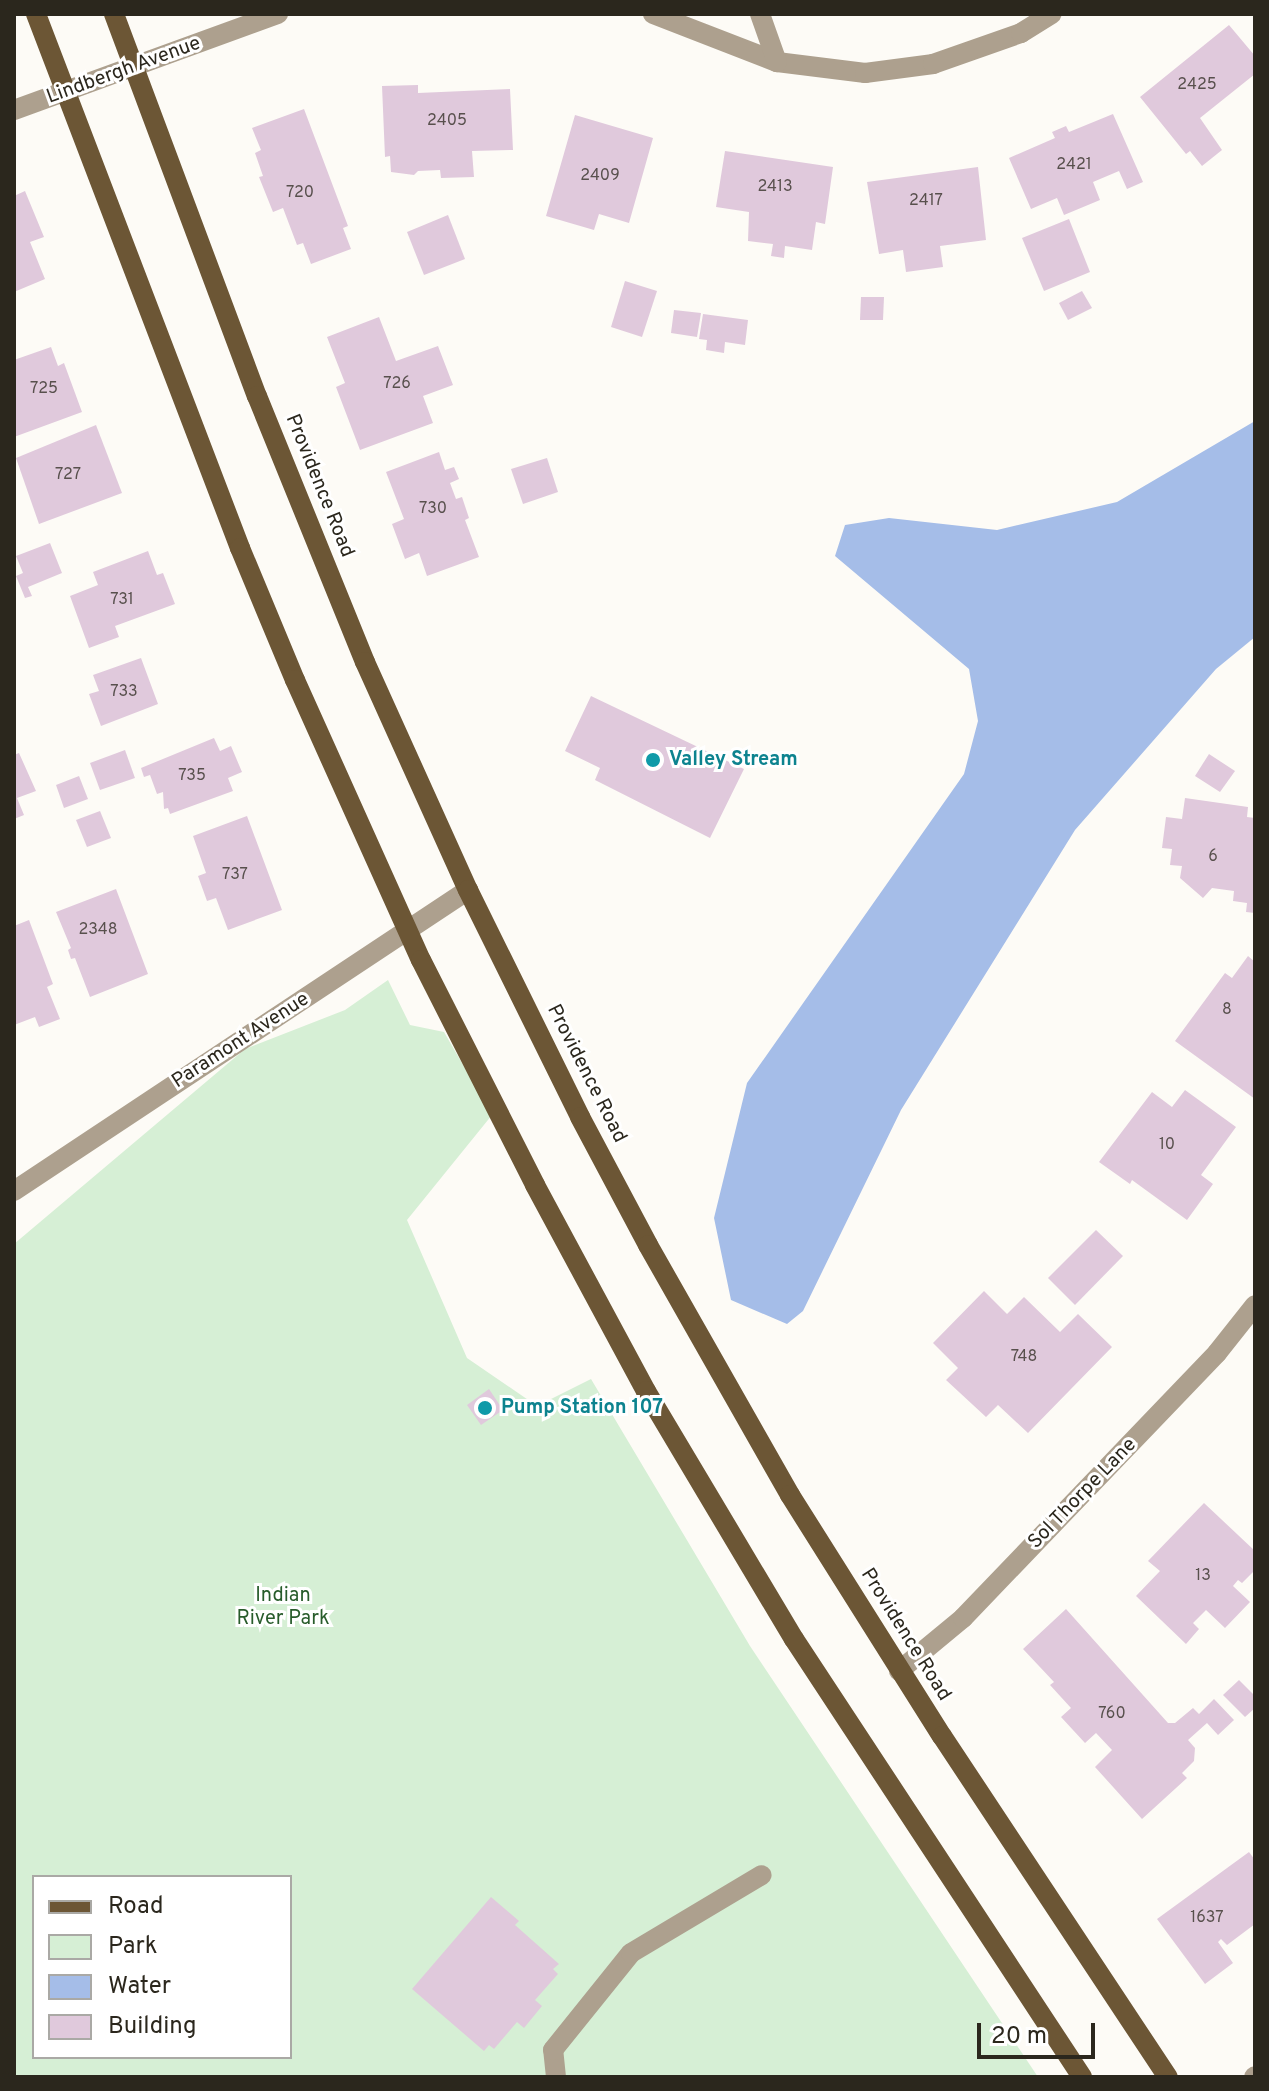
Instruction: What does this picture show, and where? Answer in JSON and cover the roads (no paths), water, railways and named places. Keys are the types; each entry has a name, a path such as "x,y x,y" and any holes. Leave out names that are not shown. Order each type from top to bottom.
{"main road":[{"path":"36,14 240,548 408,930 535,1185 719,1516 879,1772 1082,2077"},
{"name":"Providence Road","path":"114,14 310,529 423,794 468,890 655,1259 790,1495 899,1671 1168,2077"}],"street":[{"name":"Lindbergh Avenue","path":"14,110 278,14"},
{"path":"653,14 777,62 865,73 933,64 1021,33 1052,14"},
{"path":"760,14 777,62"},
{"name":"Paramont Avenue","path":"14,1191 468,890"},
{"name":"Sol Thorpe Lane","path":"899,1671 974,1607 1217,1353 1255,1305"},
{"path":"556,2077 553,2050 631,1953 762,1875"}],"water":[{"path":"1255,421 1255,637 1216,669 1075,830 901,1110 803,1311 787,1324 731,1300 714,1218 747,1083 964,774 978,721 969,669 835,556 845,525 889,518 997,530 1117,502"}],"place":[{"name":"Valley Stream","path":"653,760"},
{"name":"Pump Station 107","path":"485,1408"}],"park label":[{"name":"Indian River Park","path":"283,1608"}]}
